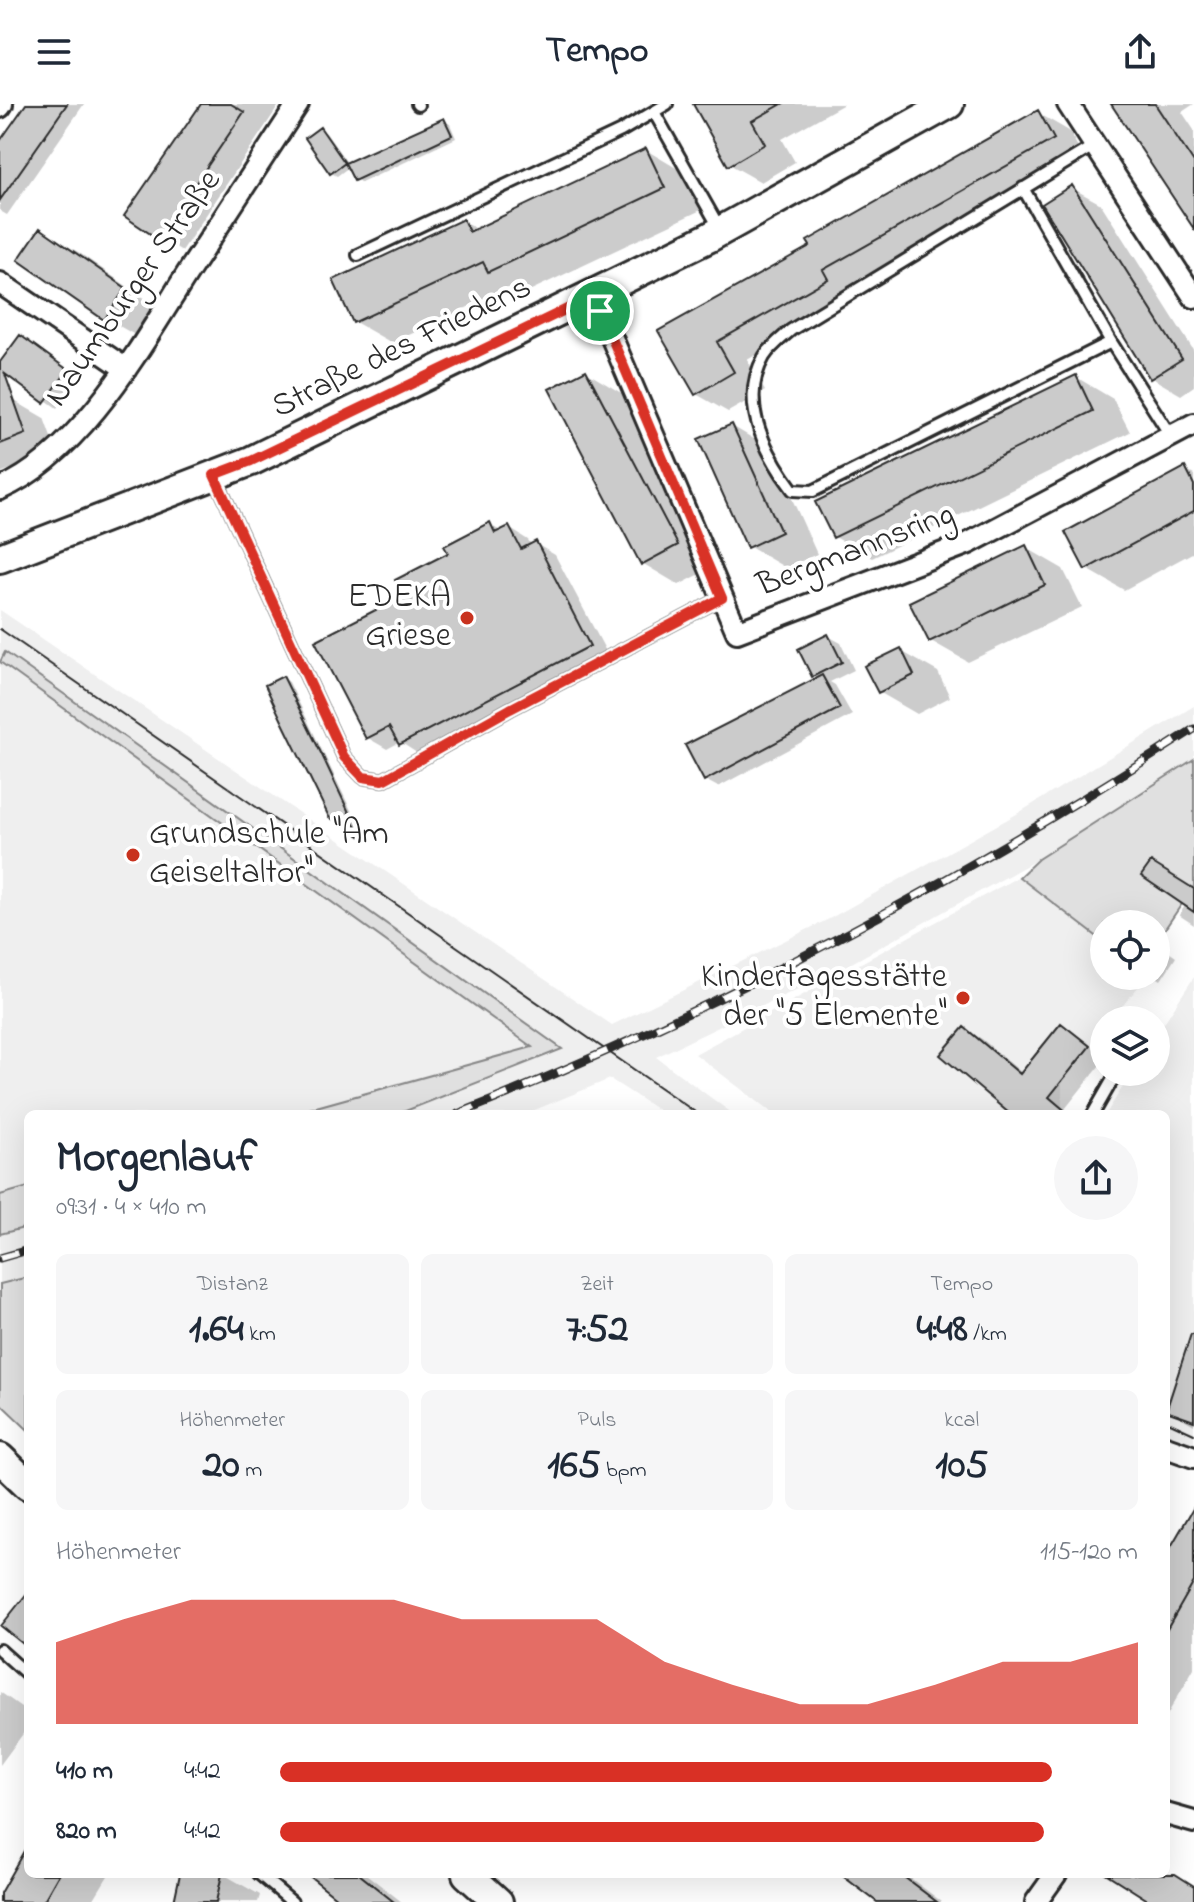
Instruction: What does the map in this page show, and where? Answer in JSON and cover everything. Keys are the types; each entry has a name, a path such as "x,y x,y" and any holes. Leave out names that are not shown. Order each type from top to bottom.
{"street":[{"name":"Naumburger Straße","path":"0,489 43,461 82,426 126,369 298,104"},
{"name":"Straße des Friedens","path":"0,558 251,461 594,296 721,231 949,104"},
{"path":"1068,104 1194,297"},
{"path":"0,283 126,369"},
{"name":"Bergmannsring","path":"594,296 737,632 969,543 1194,424"},
{"path":"1170,1448 1194,1457"},
{"path":"0,1458 24,1481"},
{"path":"1170,1815 1194,1822"},
{"path":"1036,1902 1053,1878"}],"lane":[{"path":"358,255 621,131 667,104"},
{"path":"654,112 721,231"},
{"path":"1095,145 791,330 765,356 758,374 753,406 772,461 793,490 813,491 1111,342"},
{"path":"1023,188 1111,342 1172,438"},
{"path":"214,475 344,757 363,777 383,780 510,709 722,598"},
{"path":"1095,1110 1109,1086"},
{"path":"0,1650 24,1671"},
{"path":"264,1878 292,1902"}],"shaded area":[{"path":"0,610 612,1025 829,919 1015,815 1194,706 1194,759 1038,859 848,965 656,1057 728,1110 658,1110 610,1079 535,1110 408,1110 561,1048 5,653 0,658"},
{"path":"5,652 562,1049 408,1110 305,1110 532,1047 0,662"},
{"name":"Grundschule \"Am Geiseltaltor\"","path":"0,662 532,1047 305,1110 24,1110 24,1188 0,1195"},
{"path":"1194,759 1194,886 1170,921 1170,910 1090,910 1090,931 1019,877 1038,859"},
{"name":"Kindertagesstätte der \"5 Elemente\"","path":"1018,877 1090,931 1090,990 1136,990 1122,1006 1090,1006 1090,1046 1062,1081 1060,1110 769,1110 695,1054"},
{"path":"1194,977 1194,1444 1170,1434 1170,1110 1108,1110 1123,1086 1170,1086 1170,1014"},
{"path":"24,1188 24,1228 0,1234 0,1195"},
{"path":"24,1227 24,1278 0,1284 0,1234"},
{"path":"24,1278 24,1426 0,1403 0,1284"}],"building":[{"path":"26,104 67,104 0,200 0,141"},
{"path":"201,104 231,104 244,112 158,239 124,216"},
{"path":"693,104 782,104 752,121 765,144 728,166"},
{"path":"1111,104 1155,104 1194,163 1194,229"},
{"path":"1038,110 1054,139 823,270 828,279 717,342 734,372 695,395 658,331 810,246 807,241"},
{"path":"444,118 452,135 354,181 345,163"},
{"path":"320,127 345,163 330,174 305,138"},
{"path":"646,148 665,188 488,272 483,262 353,323 333,280 463,219 469,232"},
{"path":"1072,185 1182,359 1150,379 1042,204"},
{"path":"40,228 126,288 104,320 18,260"},
{"path":"20,335 68,370 44,403 5,374 26,434 0,444 0,362"},
{"path":"586,370 678,545 641,565 549,389"},
{"path":"1076,375 1093,411 833,538 815,502"},
{"path":"732,424 781,532 747,548 698,439"},
{"path":"1185,467 1194,485 1194,511 1085,570 1065,532"},
{"name":"EDEKA Griese","path":"490,522 495,533 509,526 521,549 536,541 590,646 399,745 389,727 366,739 315,641 403,596 395,580 448,553 444,546"},
{"path":"1026,545 1045,585 929,642 909,602"},
{"path":"828,634 842,662 812,677 798,649"},
{"path":"901,648 914,675 878,693 864,666"},
{"path":"822,675 840,708 704,781 685,745"},
{"path":"283,676 360,836 329,817 282,721 265,685"},
{"path":"1151,862 1194,889 1194,912 1141,876"},
{"path":"1061,1023 1090,1046 1049,1097 1064,1110 1005,1110 940,1055 964,1027 1020,1074"},
{"path":"1191,1334 1194,1334 1194,1421 1170,1412 1170,1399"},
{"path":"1194,1507 1194,1582 1170,1624 1170,1548"},
{"path":"24,1597 24,1645 1,1626"},
{"path":"24,1851 24,1878 57,1878 43,1902 0,1902 0,1893"},
{"path":"1170,1874 1175,1874 1194,1886 1194,1902 1151,1902 1113,1878 1170,1878"},
{"path":"179,1878 221,1878 216,1902 174,1902"},
{"path":"312,1878 364,1878 394,1902 342,1902"},
{"path":"845,1878 905,1878 937,1902 877,1902"}],"tram line":[{"path":"0,629 692,1110"},
{"path":"1170,1423 1194,1434"}],"railway":[{"path":"468,1110 650,1031 835,940 1016,839 1194,729"},
{"path":"0,1258 24,1251"}],"place":[{"name":"EDEKA Griese","path":"467,618"},
{"name":"Grundschule \"Am Geiseltaltor\"","path":"133,855"},
{"name":"Kindertagesstätte der \"5 Elemente\"","path":"963,998"}],"route":[{"path":"594,296 600,311 722,598 510,709 383,780 363,777 344,757 214,475 251,461 594,296"}]}
